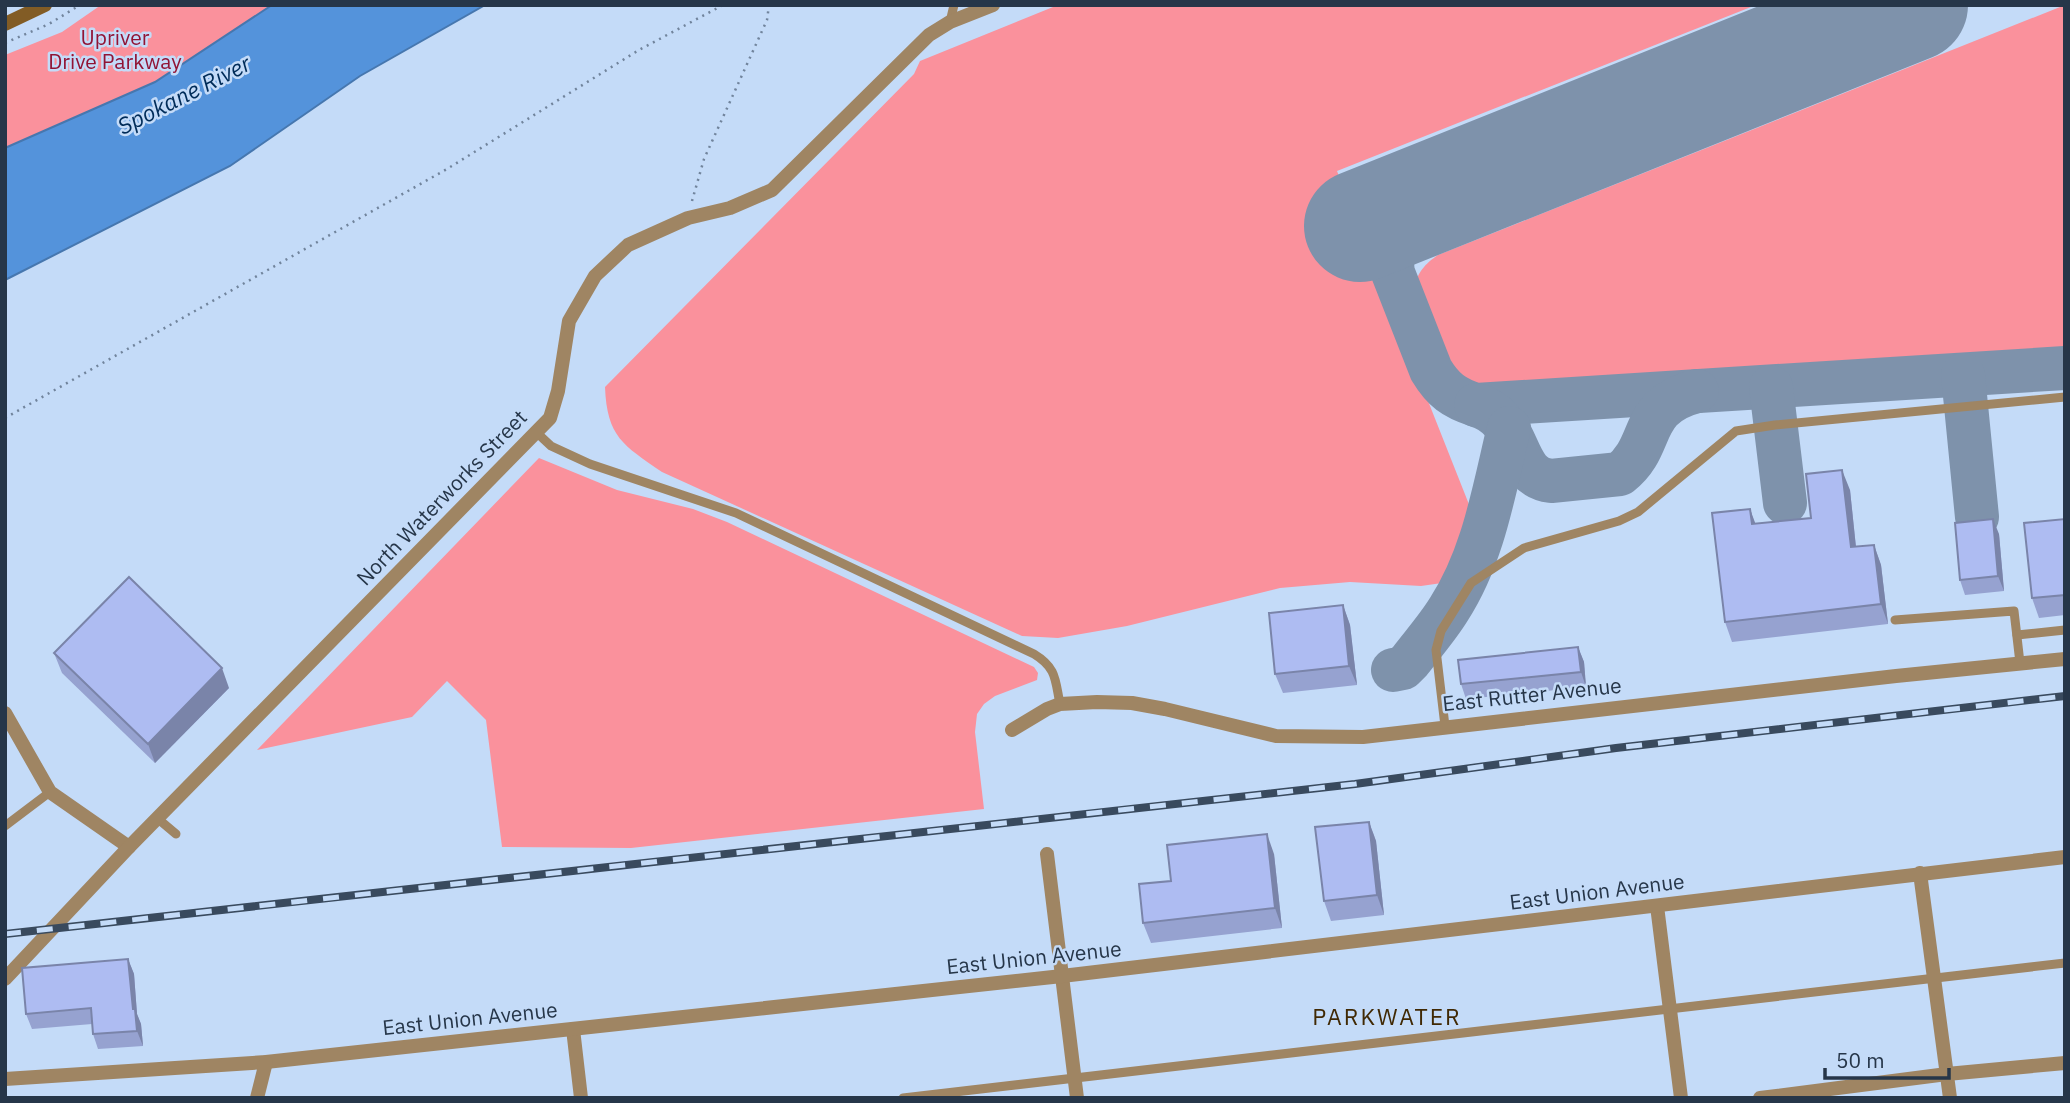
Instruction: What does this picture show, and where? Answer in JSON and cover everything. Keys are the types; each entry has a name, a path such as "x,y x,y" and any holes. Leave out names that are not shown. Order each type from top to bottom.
{"street":[{"path":"5,24 46,5"},
{"name":"North Waterworks Street","path":"5,979 157,818 550,418 558,391 569,321 596,276 628,245 688,218 730,208 772,190 929,35 950,22 993,5"},
{"name":"East Rutter Avenue","path":"1012,730 1033,716 1060,704 1132,703 1276,736 1363,737 2065,659"},
{"path":"5,713 50,792 129,847"},
{"path":"1047,854 1077,1098"},
{"name":"East Union Avenue","path":"5,1079 267,1062 1062,976 2065,857"},
{"path":"1920,873 1950,1098"},
{"path":"1657,906 1681,1098"},
{"path":"573,1029 581,1098"},
{"path":"257,1098 267,1062"},
{"path":"1760,1098 1947,1074 2065,1063"}],"lane":[{"path":"950,22 954,5"},
{"path":"1445,726 1436,650 1441,631 1471,583 1524,548 1619,522 1638,512 1736,431 2065,397"},
{"path":"536,432 551,446 610,472 736,513 1034,654 1048,664 1055,674 1060,704"},
{"path":"1895,620 2014,611 2020,663"},
{"path":"2017,635 2065,630"},
{"path":"5,826 50,792"},
{"path":"157,818 176,834"},
{"path":"903,1098 2065,963"}],"path":[{"path":"68,5 72,11"},
{"path":"5,43 50,24 80,5"},
{"path":"5,418 435,176 639,50 723,5"},
{"path":"688,218 704,159 767,20 769,5"}],"green space":[{"name":"Upriver Drive Parkway","path":"101,5 272,5 155,82 5,148 5,55 62,32"},
{"path":"1058,5 1756,5 1337,171 1472,512 1467,539 1449,582 1421,586 1350,582 1280,588 1127,626 1058,638 1022,636 662,472 620,438 609,418 605,387 914,74 920,61"},
{"path":"2065,5 2065,355 1479,393 1457,387 1449,378 1424,320 1415,290 1422,270 1438,255"},
{"path":"539,458 617,490 693,509 727,522 1034,667 1038,673 1037,680 995,696 984,704 977,714 975,732 984,809 631,848 502,847 486,720 447,681 412,717 257,750"}],"water":[{"name":"Spokane River","path":"272,5 485,5 360,76 230,166 5,280 5,148 155,82"}],"building":[{"path":"1842,470 1851,547 1874,545 1881,604 1725,622 1712,513 1750,509 1752,524 1811,518 1806,474"},
{"path":"1993,519 1998,576 1960,580 1955,523"},
{"path":"2065,519 2065,595 2032,598 2024,523"},
{"path":"129,577 222,668 148,744 54,653"},
{"path":"1343,605 1349,666 1275,674 1269,613"},
{"path":"1578,647 1581,672 1461,684 1458,660"},
{"path":"1369,822 1377,895 1324,901 1315,827"},
{"path":"1267,834 1275,908 1143,923 1139,884 1171,881 1167,845"},
{"path":"128,959 137,1031 93,1034 91,1008 26,1014 22,968"}],"taxiway":[{"path":"1417,203 1397,235 1393,273 1431,370 1450,392 1476,405 2065,368"},
{"path":"1963,375 1977,517"},
{"path":"1771,387 1785,503"},
{"path":"1476,405 1492,412 1502,422 1528,469 1538,477 1551,481 1620,474 1639,451 1664,407 1697,391"},
{"path":"1393,670 1403,668 1410,661 1440,622 1461,588 1486,521 1509,428"}],"runway":[{"path":"1360,226 1912,5"}],"railway":[{"path":"5,934 1355,784 1616,748 2065,696"}],"district":[{"name":"PARKWATER","path":"1387,1017"}]}
